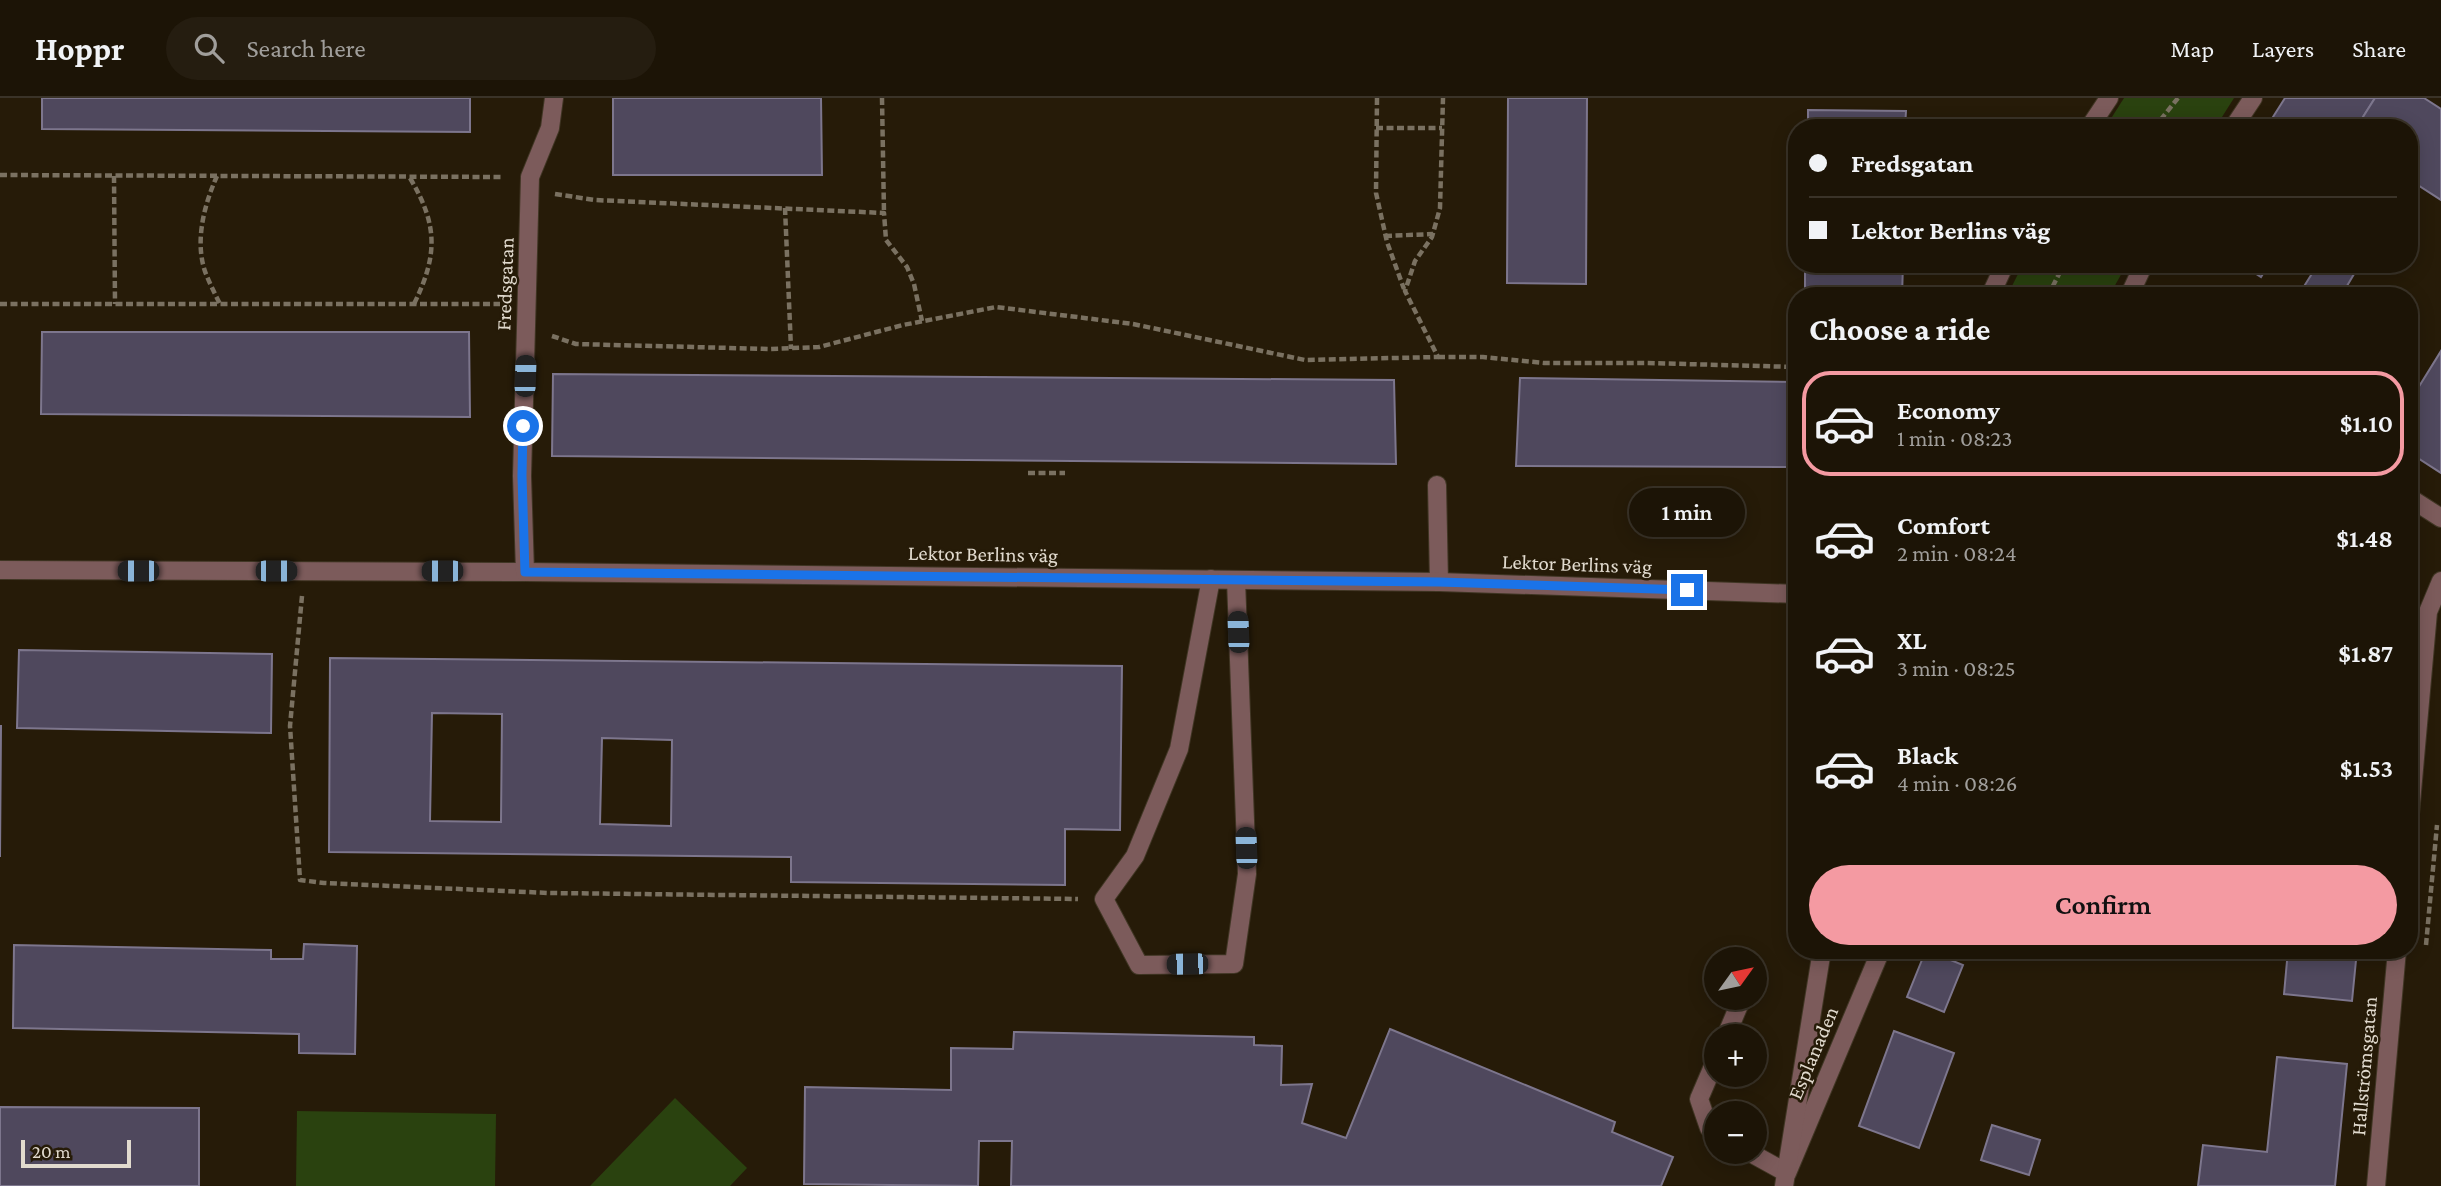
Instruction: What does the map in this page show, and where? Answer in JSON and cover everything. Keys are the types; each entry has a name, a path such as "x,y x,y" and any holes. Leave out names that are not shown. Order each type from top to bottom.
{"street":[{"name":"Fredsgatan","path":"525,572 522,476 530,184 550,128 554,98"},
{"path":"2095,119 2109,98"},
{"path":"2239,119 2253,98"},
{"path":"1437,485 1439,582"},
{"path":"2418,503 2441,518"},
{"name":"Lektor Berlins väg","path":"0,570 525,572 1439,582 1788,594"},
{"path":"1211,579 1179,749 1135,856 1104,899 1139,965 1234,964 1247,874 1236,580"},
{"path":"2418,724 2428,612 2441,581"},
{"name":"Esplanaden","path":"1785,1181 1821,959"},
{"name":"Esplanaden","path":"1785,1181 1877,959"},
{"name":"Hallströmsgatan","path":"2376,1186 2396,959"},
{"path":"1704,1087 1699,1099 1704,1114"},
{"path":"1764,1164 1785,1181"}],"path":[{"path":"882,98 886,240 907,267 914,284 922,321"},
{"path":"1377,98 1376,193 1385,236 1405,291 1437,357"},
{"path":"1405,291 1415,261 1433,233 1440,208 1443,98"},
{"path":"2161,119 2178,98"},
{"path":"1376,128 1442,128"},
{"path":"0,175 410,177 530,184 595,201 884,212"},
{"path":"114,176 115,304"},
{"path":"217,176 205,210 200,247 205,272 220,304"},
{"path":"410,177 426,208 432,250 430,268 414,304"},
{"path":"785,208 791,349"},
{"path":"1385,236 1433,233"},
{"path":"0,304 527,304"},
{"path":"526,326 576,344 791,349 819,347 922,321 996,307 1133,324 1306,360 1483,357 1544,363 1788,367"},
{"path":"1028,473 1065,473"},
{"path":"304,571 290,726 300,880 549,893 1104,899"}],"green space":[{"path":"2124,98 2234,98 2221,119 2111,119"},
{"path":"2018,273 2122,273 2114,287 2012,287"},
{"path":"675,1098 747,1168 730,1186 590,1186"},
{"path":"297,1111 496,1114 495,1186 296,1186"}],"building":[{"path":"42,98 470,98 470,132 42,129"},
{"path":"613,98 821,98 822,175 613,175"},
{"path":"1508,98 1587,98 1586,284 1507,283"},
{"path":"2285,98 2375,98 2362,119 2272,119"},
{"path":"2375,98 2424,98 2441,109 2441,200 2418,185 2418,119 2362,119"},
{"path":"1808,110 1906,111 1906,119 1808,119"},
{"path":"1805,273 1903,273 1902,287 1805,287"},
{"path":"2312,273 2355,273 2346,287 2304,287"},
{"path":"42,332 469,332 470,417 41,414"},
{"path":"2441,351 2441,473 2418,458 2418,388"},
{"path":"553,374 1394,380 1396,464 552,456"},
{"path":"1520,378 1788,382 1788,467 1516,466"},
{"path":"19,650 272,654 271,733 17,728"},
{"path":"330,658 1122,666 1120,830 1065,829 1065,885 791,882 791,857 329,852","holes":["432,713 502,714 501,822 430,821","602,738 672,740 671,826 600,824"]},
{"path":"0,726 1,726 0,857"},
{"path":"304,944 357,946 355,1054 299,1053 299,1034 13,1028 14,945 271,950 271,959 303,959"},
{"path":"1922,959 1948,959 1963,965 1944,1012 1907,997"},
{"path":"2287,959 2356,959 2352,1001 2284,994"},
{"path":"1390,1029 1615,1122 1612,1132 1673,1157 1661,1186 1011,1186 1012,1141 979,1141 978,1186 804,1184 805,1087 951,1090 951,1048 1013,1049 1014,1032 1254,1037 1254,1045 1282,1046 1281,1085 1312,1084 1302,1123 1346,1138"},
{"path":"1894,1031 1954,1053 1919,1148 1859,1126"},
{"path":"2277,1057 2347,1064 2335,1186 2198,1186 2203,1145 2267,1152"},
{"path":"0,1107 199,1108 199,1186 0,1186"},
{"path":"1992,1125 2040,1140 2029,1175 1981,1160"}],"route":[{"path":"523,426 525,572 1439,582 1687,590"}]}
